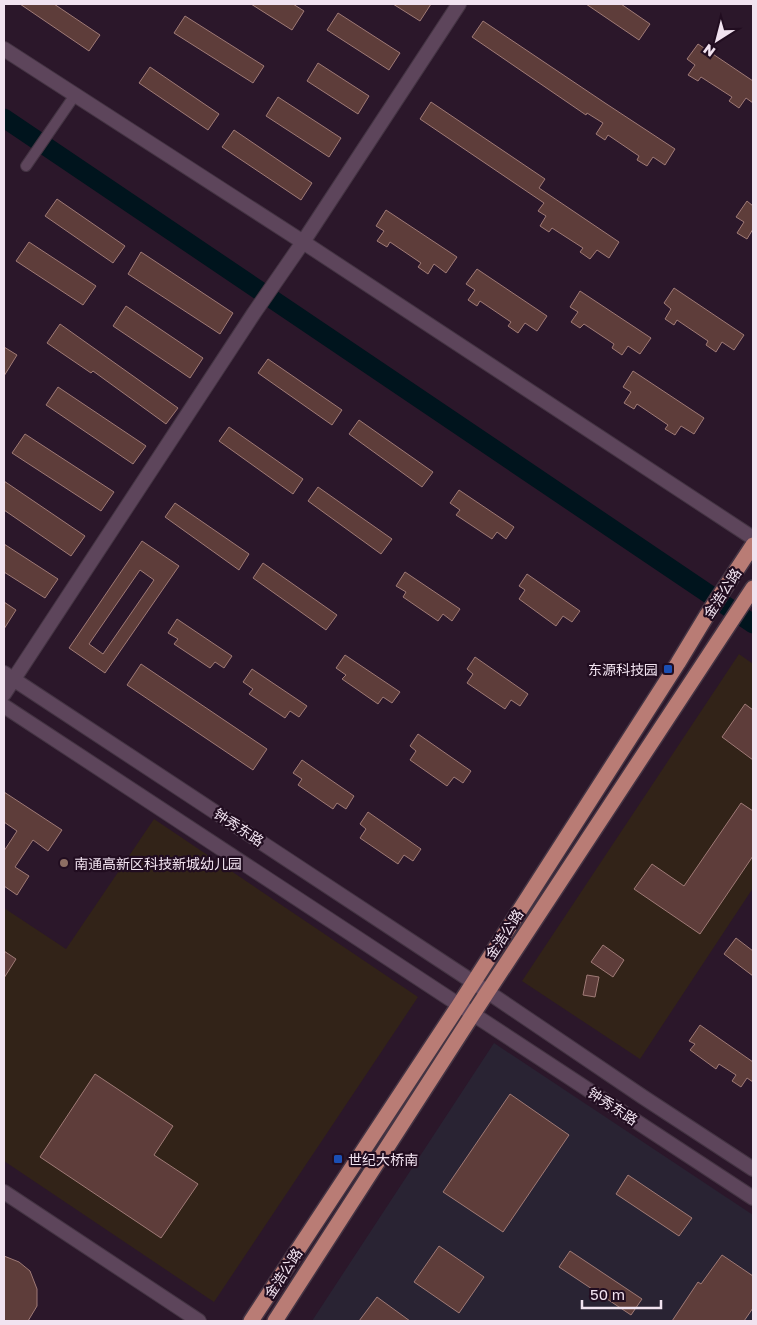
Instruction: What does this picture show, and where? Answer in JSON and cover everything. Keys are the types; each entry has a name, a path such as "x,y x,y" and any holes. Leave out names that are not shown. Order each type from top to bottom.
{"main road":[{"name":"金浩公路","path":"251,1321 474,982 753,545"},
{"path":"275,1321 473,1014 749,594"}],"street":[{"path":"4,694 9,676 302,242 459,4"},
{"path":"4,49 753,538"},
{"path":"28,163 75,95"},
{"name":"钟秀东路","path":"9,676 474,982 753,1170"},
{"name":"钟秀东路","path":"4,706 753,1198"},
{"path":"4,1192 199,1321"}],"shaded area":[{"path":"739,654 753,664 753,888 640,1059 522,981"},
{"path":"154,819 418,997 214,1302 4,1161 4,908 66,949"},
{"path":"494,1043 753,1215 753,1321 312,1321"}],"building":[{"path":"20,4 54,4 100,35 89,51"},
{"path":"251,4 293,4 304,11 292,30"},
{"path":"393,4 431,4 420,21"},
{"path":"586,4 621,4 650,24 639,40"},
{"path":"338,13 400,53 389,70 327,30"},
{"path":"185,16 264,66 253,83 174,33"},
{"path":"483,21 675,149 665,165 653,157 647,166 637,160 639,156 608,135 605,140 596,134 603,123 587,113 586,115 472,37"},
{"path":"698,44 753,81 753,103 746,98 739,108 729,101 732,97 701,77 698,81 688,75 695,65 687,59"},
{"path":"318,63 369,96 358,114 307,81"},
{"path":"150,67 219,114 208,130 139,83"},
{"path":"278,97 341,138 329,157 266,116"},
{"path":"431,102 545,179 539,188 619,242 609,258 597,250 590,259 580,252 583,248 552,228 549,232 540,226 546,216 538,211 544,203 420,119"},
{"path":"234,130 312,183 301,200 222,147"},
{"path":"57,199 125,246 113,263 45,216"},
{"path":"747,201 753,206 753,229 747,239 737,233 744,222 736,217"},
{"path":"386,210 457,257 446,273 434,264 428,274 418,267 421,263 390,242 387,247 377,241 384,231 376,226"},
{"path":"29,242 96,286 83,305 16,261"},
{"path":"141,252 233,313 220,334 128,274"},
{"path":"477,269 547,316 537,331 525,323 518,333 508,326 511,322 480,301 477,306 468,300 475,290 466,284"},
{"path":"674,288 744,335 734,350 722,342 716,352 706,345 708,341 677,320 674,325 665,319 671,309 664,303"},
{"path":"580,291 651,338 640,354 628,346 622,355 612,348 614,344 584,324 580,328 571,322 578,312 570,307"},
{"path":"126,306 203,358 190,378 113,326"},
{"path":"60,324 178,408 166,424 93,371 91,373 47,343"},
{"path":"4,347 17,355 4,376"},
{"path":"268,359 342,410 332,425 258,373"},
{"path":"633,371 704,418 694,434 681,426 675,435 665,429 668,425 637,404 634,409 624,403 631,392 623,387"},
{"path":"58,387 146,446 133,464 46,405"},
{"path":"359,420 433,472 422,487 349,434"},
{"path":"229,427 303,479 293,494 219,441"},
{"path":"25,434 114,492 101,511 12,453"},
{"path":"4,481 85,536 71,556 4,510"},
{"path":"318,487 392,539 381,554 308,501"},
{"path":"459,490 514,527 506,539 497,532 492,539 456,515 460,510 450,503"},
{"path":"175,503 249,554 239,570 165,517"},
{"path":"142,541 179,566 105,673 69,648","holes":["140,570 154,580 103,654 89,644"]},
{"path":"4,544 58,579 45,598 4,572"},
{"path":"263,563 337,615 326,630 253,578"},
{"path":"405,572 460,609 452,621 443,614 438,621 403,597 406,592 396,586"},
{"path":"527,574 580,611 572,622 563,616 556,626 519,599 525,590 519,586"},
{"path":"4,602 16,610 4,629"},
{"path":"177,619 232,656 224,668 215,662 210,668 174,644 178,639 168,633"},
{"path":"345,655 400,692 392,703 383,697 378,704 342,679 346,675 336,668"},
{"path":"475,657 528,694 520,706 511,700 505,709 467,683 473,674 467,669"},
{"path":"141,664 267,749 253,770 127,685"},
{"path":"252,669 307,706 299,717 290,711 285,718 249,694 253,689 243,682"},
{"path":"745,704 753,710 753,760 722,737"},
{"path":"418,734 471,771 463,783 454,777 447,786 410,760 416,751 410,746"},
{"path":"302,760 354,796 346,809 337,803 333,809 298,785 302,779 293,773"},
{"path":"4,792 62,830 48,851 33,840 15,867 29,876 17,895 4,886 4,851 17,831 4,822"},
{"path":"741,803 753,811 753,856 700,934 634,889 652,864 684,886"},
{"path":"368,812 421,849 413,861 404,855 398,864 360,838 366,829 360,824"},
{"path":"736,938 753,951 753,976 724,954"},
{"path":"603,945 624,960 613,977 591,962"},
{"path":"4,951 16,959 4,978"},
{"path":"587,975 599,977 595,997 583,995"},
{"path":"700,1025 753,1062 753,1082 747,1078 741,1087 732,1081 736,1075 719,1064 716,1069 690,1050 695,1044 689,1041"},
{"path":"95,1074 173,1126 154,1155 198,1184 161,1238 40,1157"},
{"path":"510,1094 569,1135 503,1232 443,1192"},
{"path":"628,1175 692,1218 679,1236 616,1194"},
{"path":"439,1246 484,1277 459,1313 414,1282"},
{"path":"570,1251 642,1299 631,1315 559,1267"},
{"path":"722,1255 753,1276 753,1308 744,1321 672,1321 698,1282 701,1284"},
{"path":"4,1256 19,1262 30,1271 37,1289 37,1306 28,1321 4,1321"},
{"path":"377,1297 410,1321 359,1321"}],"waterway":[{"path":"4,118 753,624"}],"place":[{"name":"东源科技园","path":"668,669"},
{"name":"南通高新区科技新城幼儿园","path":"64,863"},
{"name":"世纪大桥南","path":"338,1159"}]}
